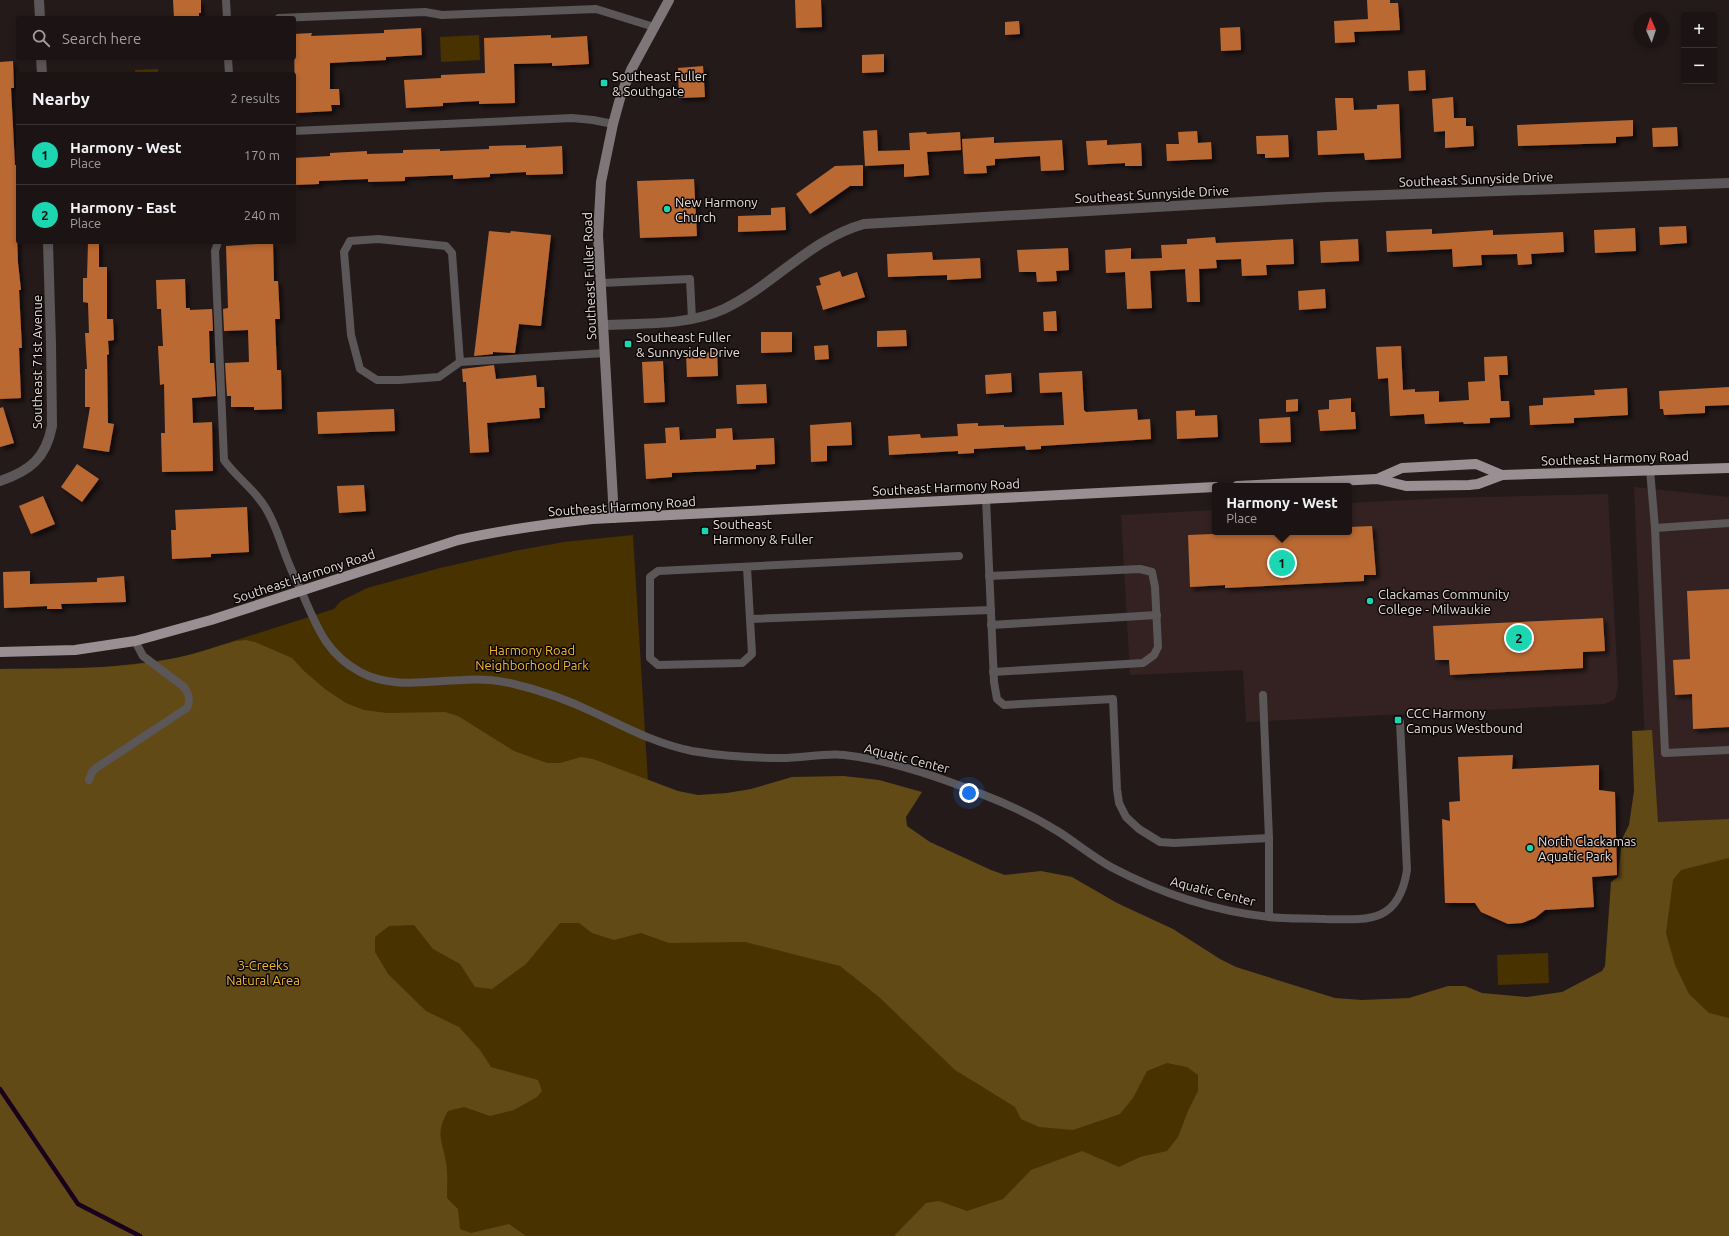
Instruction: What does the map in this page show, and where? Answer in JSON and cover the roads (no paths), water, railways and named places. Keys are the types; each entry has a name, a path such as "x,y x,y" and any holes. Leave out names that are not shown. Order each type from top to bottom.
{"main road":[{"name":"Southeast Harmony Road","path":"1377,479 1402,468 1476,464 1502,475"},
{"name":"Southeast Harmony Road","path":"1297,483 1377,479 1406,486 1478,484 1502,475 1729,468"},
{"name":"Southeast Harmony Road","path":"0,652 75,650 135,641 211,620 458,540 592,518 1212,487"}],"street":[{"path":"39,0 40,16"},
{"name":"Southeast Fuller Road","path":"614,518 598,235 601,182 621,94 631,70 669,0"},
{"path":"41,60 42,72"},
{"name":"Southeast Sunnyside Drive","path":"604,325 674,322 692,319 724,309 746,296 818,244 844,230 864,224 1327,198 1729,183"},
{"name":"Southeast 71st Avenue","path":"0,481 26,470 36,462 50,438 52,426 48,244"}],"lane":[{"path":"226,0 227,16"},
{"path":"296,17 425,12 442,16 596,9 654,28"},
{"path":"228,60 229,72"},
{"path":"296,131 572,118 613,124"},
{"path":"460,362 452,254 446,246 378,239 350,241 344,252 351,335 360,369 377,380 439,377 460,362 605,353"},
{"name":"Aquatic Center","path":"217,244 215,251 224,460 232,471 249,487 264,505 276,529 290,566 322,638 335,654 348,664 373,678 393,682 416,683 465,680 506,682 547,692 655,741 690,750 729,756 782,758 843,755 887,764 933,776 1016,808 1055,830 1109,866 1166,893 1217,907 1269,917 1358,920 1375,918 1392,907 1404,890 1407,870 1400,722"},
{"path":"601,283 690,279 692,319"},
{"path":"1650,470 1655,528 1665,753 1729,750"},
{"path":"986,498 993,672 995,695 997,699 1004,704 1114,699 1119,803 1126,817 1139,829 1160,842 1174,843 1269,838"},
{"path":"1655,528 1729,523"},
{"path":"747,567 752,654 742,663 658,665 650,658 650,577 658,571 959,556"},
{"path":"989,576 1140,569 1152,572 1155,587 1158,647 1154,654 1143,663 993,672"},
{"path":"750,619 991,610"},
{"path":"991,625 1156,615"},
{"path":"89,780 92,772 96,768 159,728 187,708 190,704 188,691 143,656 135,641"},
{"path":"1262,695 1269,838 1269,917"}],"waterway":[{"path":"0,1089 78,1204 140,1236"}],"place":[{"name":"Southeast Fuller & Southgate","path":"604,83"},
{"name":"New Harmony Church","path":"667,209"},
{"name":"Southeast Fuller & Sunnyside Drive","path":"628,344"},
{"name":"Southeast Harmony & Fuller","path":"705,531"},
{"name":"Harmony - West","path":"1282,563"},
{"name":"Clackamas Community College - Milwaukie","path":"1370,601"},
{"name":"Harmony - East","path":"1519,638"},
{"name":"CCC Harmony Campus Westbound","path":"1398,720"},
{"name":"North Clackamas Aquatic Park","path":"1530,848"}],"park label":[{"name":"Harmony Road Neighborhood Park","path":"532,658"},
{"name":"3-Creeks Natural Area","path":"263,972"}]}
